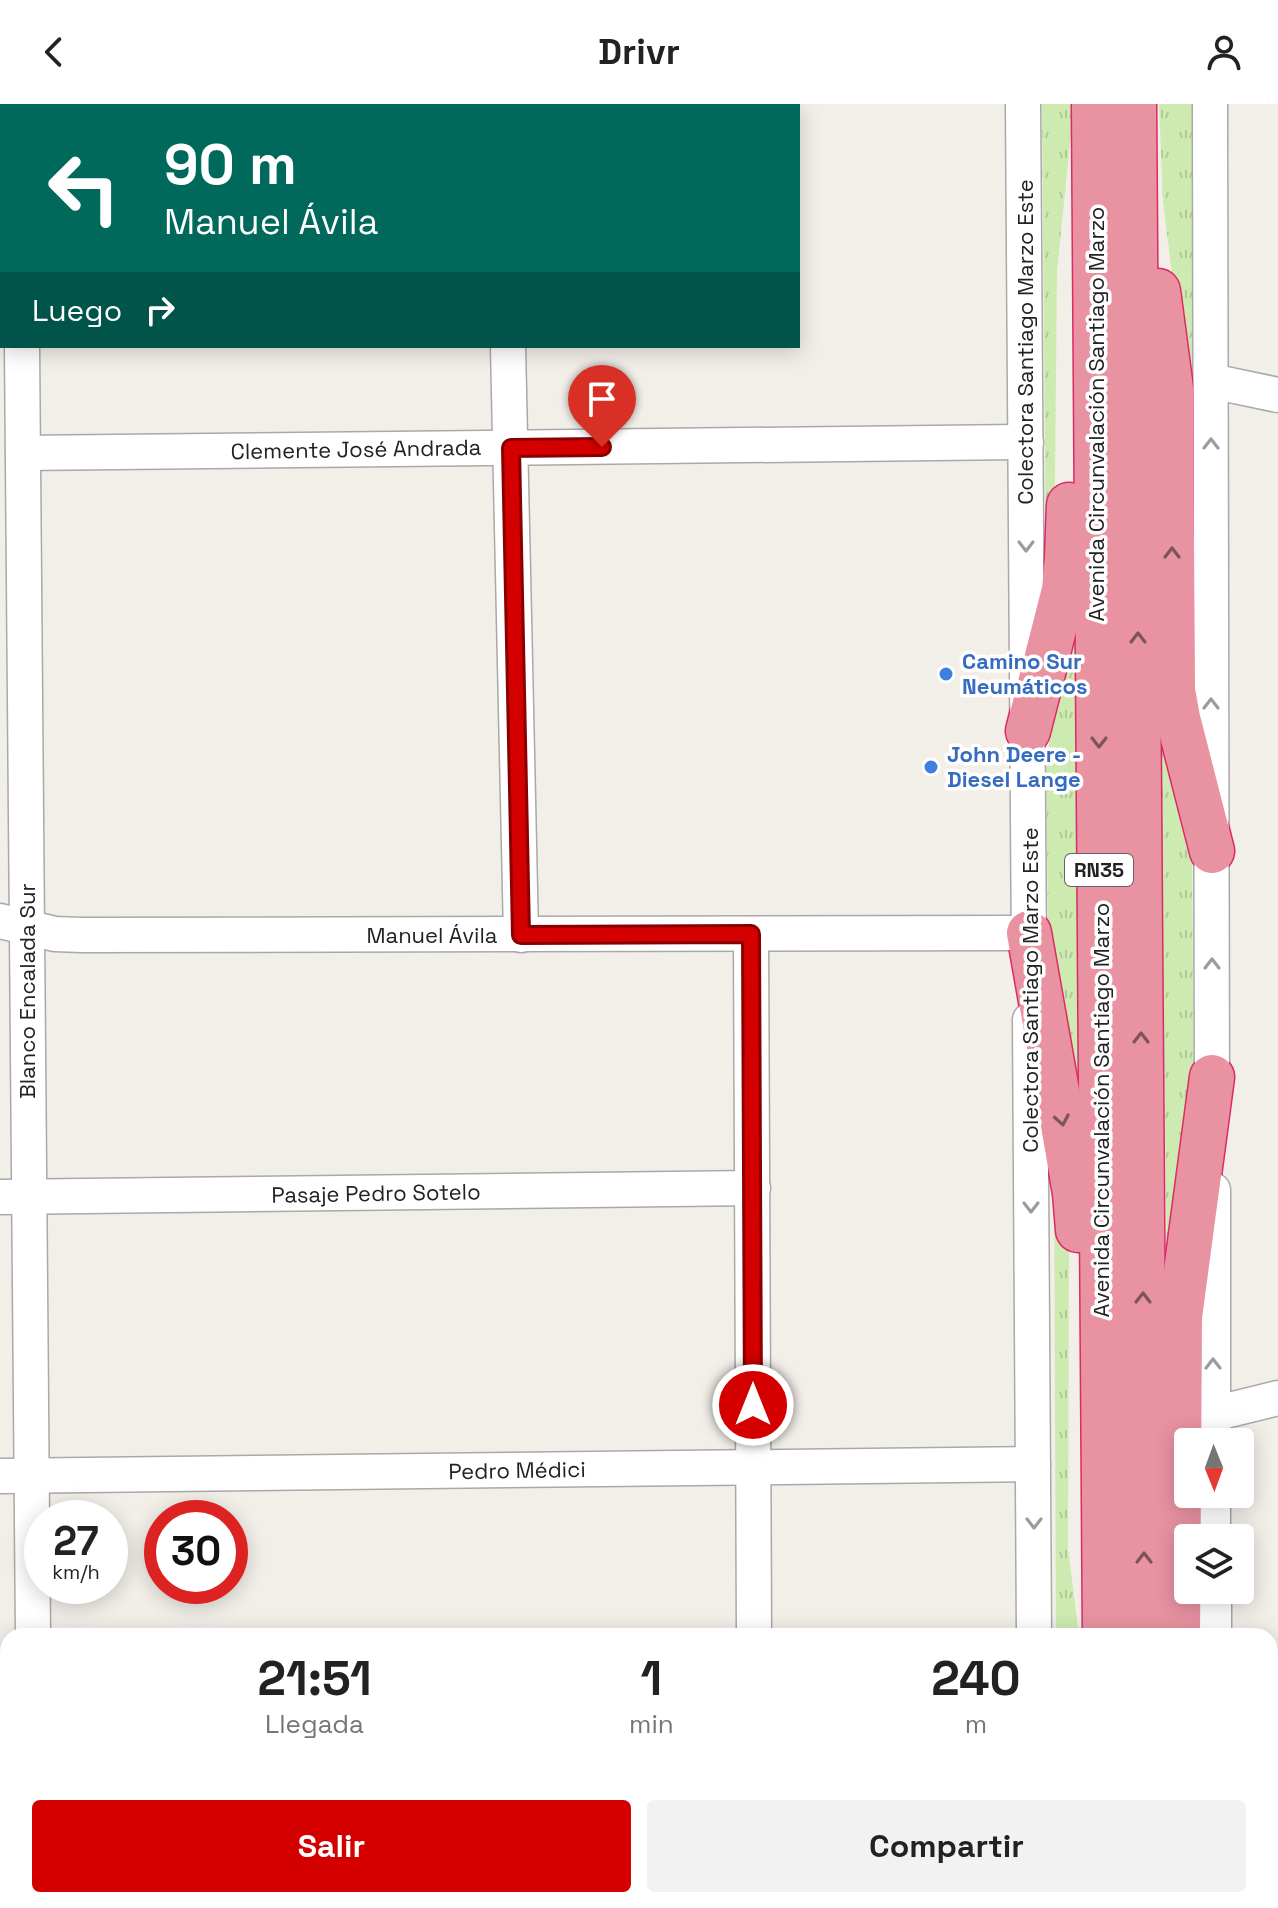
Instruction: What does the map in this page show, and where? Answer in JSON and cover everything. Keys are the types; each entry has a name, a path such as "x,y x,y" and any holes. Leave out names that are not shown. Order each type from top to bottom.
{"highway":[{"path":"1028,731 1066,574 1071,282 1092,104"},
{"name":"Avenida Circunvalación Santiago Marzo","path":"1092,104 1105,1628"},
{"name":"Avenida Circunvalación Santiago Marzo","path":"1134,104 1145,1628"},
{"path":"1135,148 1171,389 1173,690 1212,851"},
{"path":"1029,933 1076,1207 1081,1542 1084,1584 1093,1628"},
{"path":"1178,1628 1180,1317 1212,1077"}],"street":[{"name":"Colectora Santiago Marzo Este","path":"1023,104 1034,1628"},
{"path":"1210,104 1213,1428 1278,1398"},
{"name":"Blanco Encalada Sur","path":"22,348 23,453 14,924 16,1476 32,1628"},
{"path":"508,348 521,935"},
{"path":"1211,381 1278,395"},
{"name":"Clemente José Andrada","path":"23,453 1026,442"},
{"name":"Manuel Ávila","path":"14,924 55,934 82,935 1029,933"},
{"path":"751,934 754,1628"},
{"name":"Pasaje Pedro Sotelo","path":"14,1197 753,1188"},
{"name":"Pedro Médici","path":"16,1476 1033,1464"},
{"path":"1214,1604 1214,1628"}],"green space":[{"path":"1042,104 1074,104 1057,272 1054,575 1046,575"},
{"path":"1159,104 1195,104 1195,687 1183,364 1163,201"},
{"path":"1076,595 1086,1165 1048,923 1046,763"},
{"path":"1159,715 1192,856 1194,1099 1167,1268"},
{"path":"1054,1172 1069,1244 1068,1548 1078,1628 1056,1628"}],"place":[{"name":"Camino Sur Neumáticos","path":"946,674"},
{"name":"John Deere - Diesel Lange","path":"931,767"}],"route":[{"path":"602,447 511,448 521,935 751,934 753,1405"}]}
